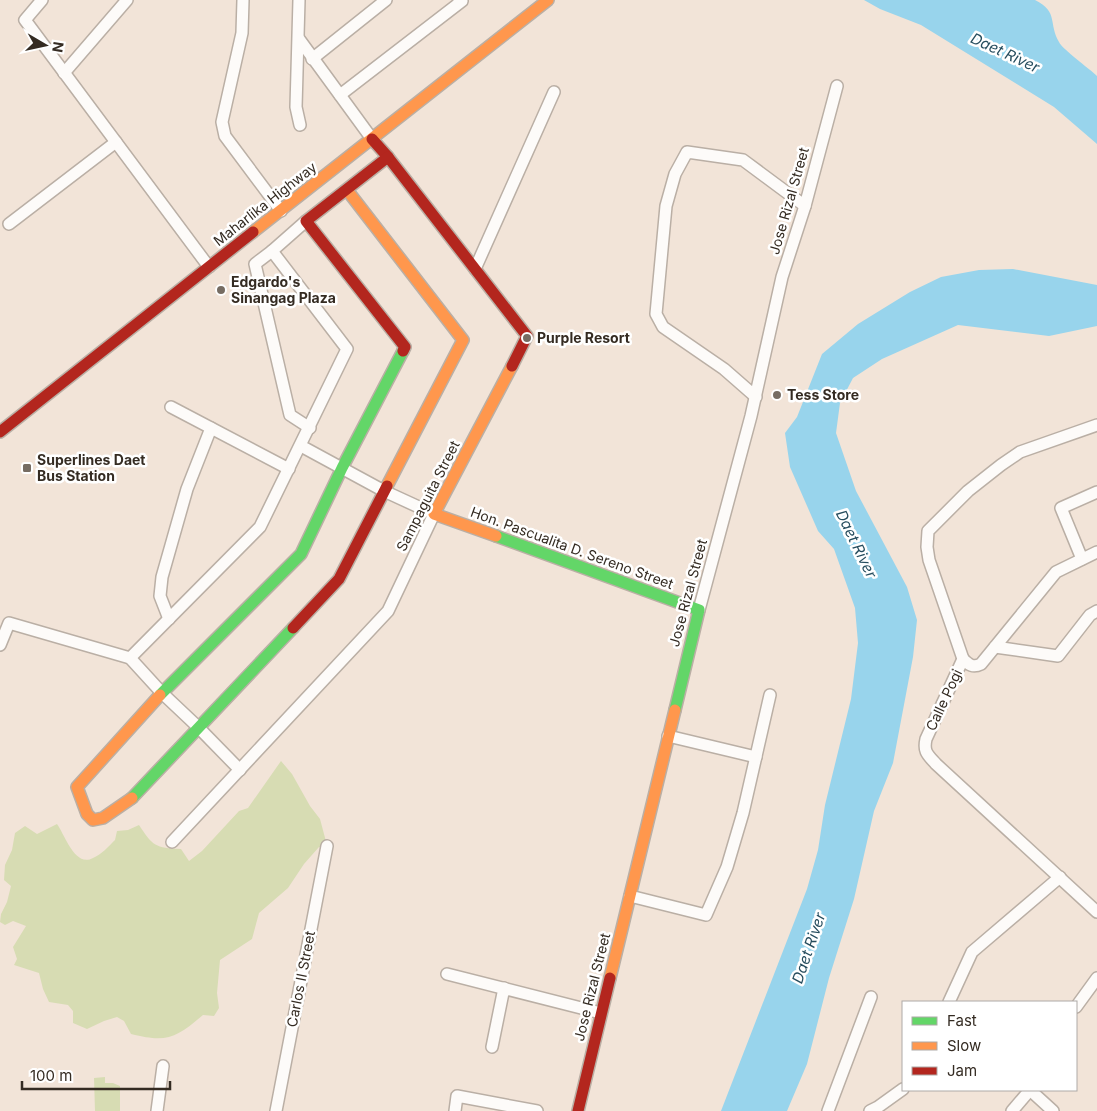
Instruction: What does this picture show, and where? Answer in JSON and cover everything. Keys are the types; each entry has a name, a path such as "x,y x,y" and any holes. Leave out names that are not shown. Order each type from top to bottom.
{"main road":[{"name":"Maharlika Highway","path":"0,432 548,0"},
{"name":"Sampaguita Street","path":"372,139 527,336 434,514"},
{"path":"347,190 463,340 339,579 130,800 102,818 93,820 86,814 77,787 162,693 300,554 405,347 306,221 388,157"},
{"name":"Hon. Pascualita D. Sereno Street","path":"434,514 699,610"},
{"name":"Jose Rizal Street","path":"578,1111 699,610"}],"street":[{"path":"42,0 25,20 209,267"},
{"path":"64,73 126,0"},
{"path":"243,0 242,33 222,122 225,136 281,211"},
{"path":"299,0 296,108 300,125"},
{"path":"312,59 386,0"},
{"path":"340,96 462,1 459,0"},
{"path":"299,39 372,139"},
{"name":"Jose Rizal Street","path":"699,610 756,397 782,277 805,206 837,86"},
{"path":"475,269 554,92"},
{"path":"9,224 116,142"},
{"path":"756,397 724,369 663,327 656,314 666,206 675,174 687,152 743,160 805,206"},
{"path":"306,221 272,252 255,264 290,415 310,428"},
{"path":"130,658 260,527 310,428 346,349 272,252"},
{"path":"172,407 289,469"},
{"path":"964,659 929,560 927,547 928,531 968,492 1020,452 1097,425"},
{"path":"169,619 160,596 162,577 187,489 211,428"},
{"path":"301,446 384,491 434,514"},
{"path":"1082,559 1061,508 1097,492"},
{"name":"Sampaguita Street","path":"172,842 388,611 434,514"},
{"name":"Calle Pogi","path":"1097,552 1056,572 983,662 977,666 970,665 964,659 924,747 927,754 936,764 1097,912"},
{"path":"995,647 1058,656 1090,615 1097,611"},
{"path":"0,645 9,623 130,658 162,693 240,770"},
{"path":"630,896 706,915 727,867 743,813 770,695"},
{"path":"668,736 756,757"},
{"name":"Carlos II Street","path":"276,1111 327,846"},
{"path":"949,1001 972,952 1060,877"},
{"path":"447,974 602,1013"},
{"path":"1077,1007 1097,978"},
{"path":"492,1047 504,988"},
{"path":"828,1111 871,997"},
{"path":"156,1111 163,1066"},
{"path":"870,1111 902,1090"},
{"path":"1012,1111 1029,1091"},
{"path":"1031,1091 1053,1111"},
{"path":"455,1111 457,1096 536,1111"}],"green space":[{"path":"281,761 292,774 310,806 320,819 328,849 319,847 304,864 288,888 259,913 252,939 220,960 217,993 219,1008 214,1016 203,1015 178,1033 162,1038 131,1034 124,1021 117,1017 87,1029 73,1023 73,1011 68,1005 49,1002 39,973 14,965 17,959 13,947 26,926 13,921 5,925 0,922 11,886 4,880 5,865 12,850 15,833 25,826 37,834 57,824 76,855 87,860 96,857 108,848 115,840 117,831 128,830 139,825 152,842 160,847 181,849 189,861 202,851 239,811 248,808"},
{"path":"105,1077 105,1083 113,1083 120,1086 120,1111 95,1111 94,1078"}],"water":[{"name":"Daet River","path":"864,0 1035,0 1042,4 1052,18 1056,35 1061,45 1097,76 1097,144 1054,107 921,25 880,9"},
{"name":"Daet River","path":"1013,269 1097,285 1097,326 1049,336 958,325 882,359 853,378 840,403 836,433 856,491 907,587 917,620 913,657 893,763 874,811 854,899 829,978 807,1064 787,1111 721,1111 807,889 818,850 825,805 851,699 858,643 855,608 834,549 818,531 790,467 785,433 797,417 822,354 858,324 910,292 941,277 979,270"}],"traffic: fast":[{"path":"160,695 301,554 342,468 403,351"},
{"path":"496,536 699,610 675,710"},
{"path":"132,798 293,628"}],"traffic: slow":[{"path":"253,232 548,0"},
{"path":"347,190 463,340 387,486"},
{"path":"496,536 434,514 512,366"},
{"path":"132,798 103,818 93,820 87,814 77,787 160,695"},
{"path":"610,978 675,710"}],"traffic: jam":[{"path":"372,139 527,336 512,366"},
{"path":"388,157 306,221 405,347 403,351"},
{"path":"0,432 253,232"},
{"path":"293,628 339,579 387,486"},
{"path":"578,1111 610,978"}],"place":[{"name":"Edgardo's Sinangag Plaza","path":"221,290"},
{"name":"Purple Resort","path":"527,338"},
{"name":"Tess Store","path":"777,395"},
{"name":"Superlines Daet Bus Station","path":"27,468"}]}
